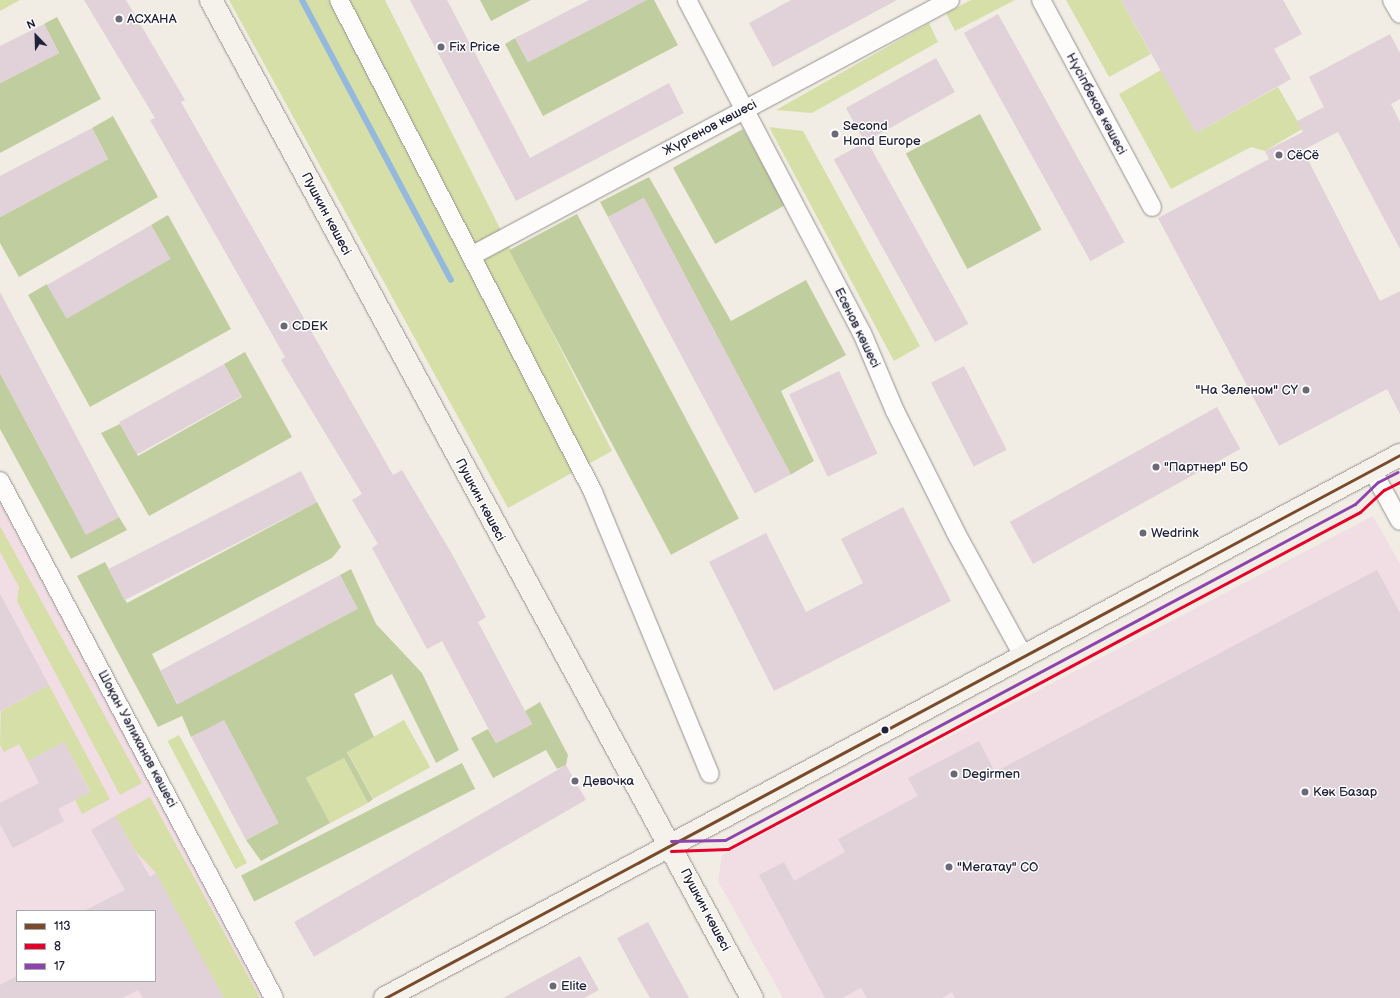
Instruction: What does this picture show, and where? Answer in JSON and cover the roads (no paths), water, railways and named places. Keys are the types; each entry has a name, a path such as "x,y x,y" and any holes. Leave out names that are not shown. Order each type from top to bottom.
{"main road":[{"name":"Пушкин көшесі","path":"210,0 671,846 752,998"},
{"path":"384,998 671,846 1400,455"}],"street":[{"path":"338,0 593,492 710,774"},
{"name":"Есенов көшесі","path":"687,0 862,333 895,411 956,533 1024,657"},
{"name":"Жүргенов көшесі","path":"471,256 950,0"},
{"name":"Нүсіпбеков көшесі","path":"1041,0 1152,207"},
{"path":"1392,0 1400,14"},
{"path":"1372,470 1400,521"},
{"name":"Шоқан Уәлиханов көшесі","path":"0,481 274,998"}],"waterway":[{"path":"302,0 451,280"}],"place":[{"name":"ACXAHA","path":"119,19"},
{"name":"Fix Price","path":"441,47"},
{"name":"Second Hand Europe","path":"835,134"},
{"name":"СёСё","path":"1279,155"},
{"name":"CDEK","path":"284,326"},
{"name":"\"На Зеленом\" СҮ","path":"1306,390"},
{"name":"\"Партнер\" БО","path":"1156,467"},
{"name":"Wedrink","path":"1143,533"},
{"name":"Degirmen","path":"954,774"},
{"name":"Девочка","path":"575,781"},
{"name":"Көк Базар","path":"1305,792"},
{"name":"\"Мегатау\" СО","path":"949,867"},
{"name":"Elite","path":"553,986"}]}
